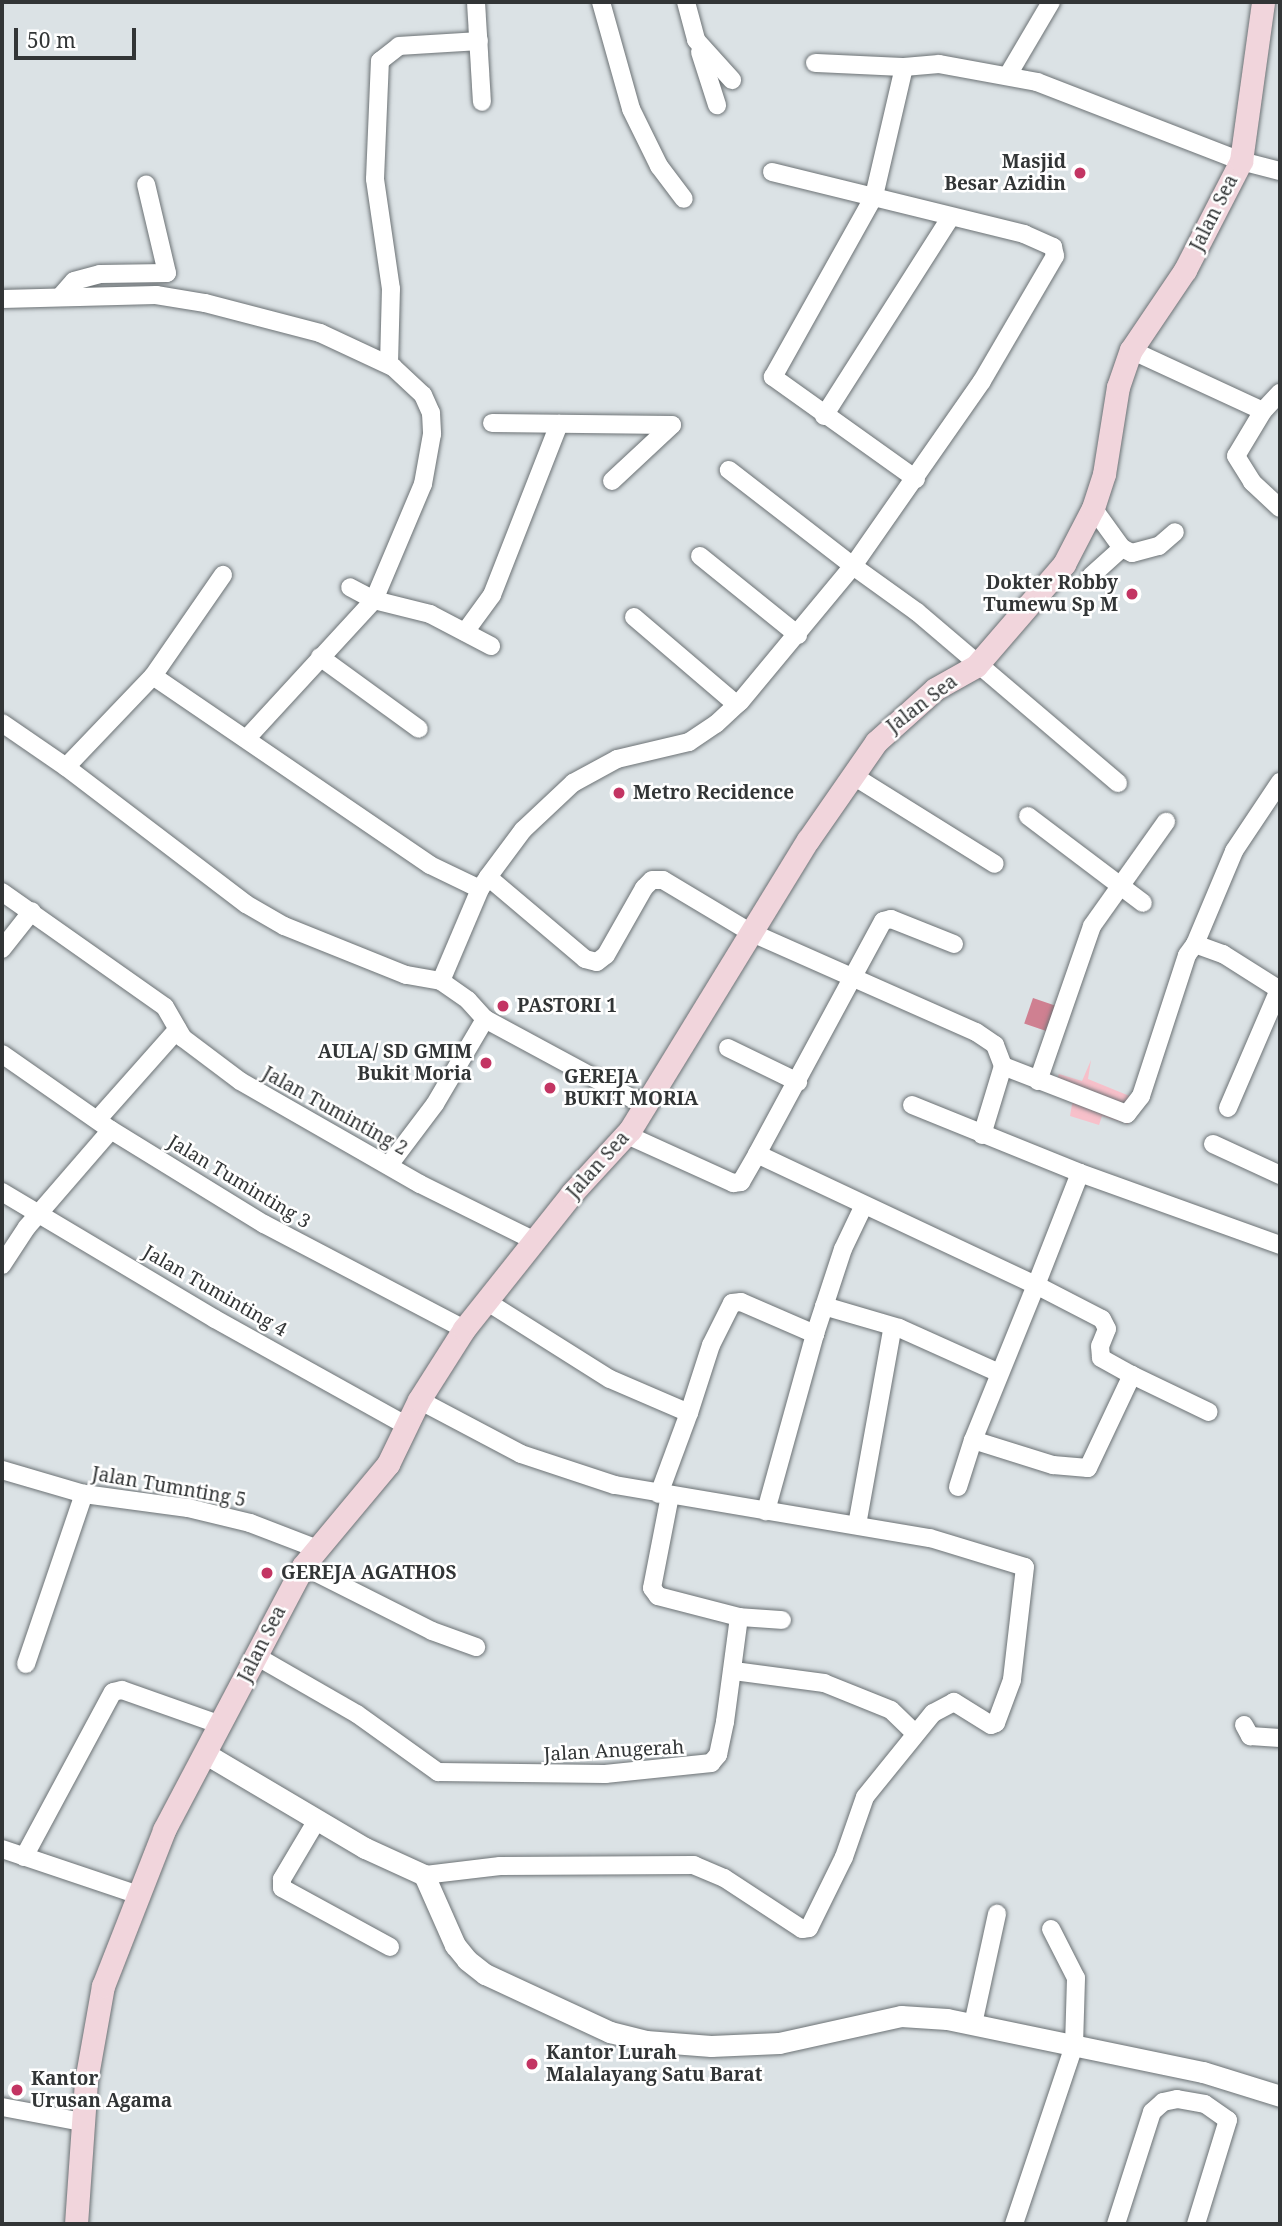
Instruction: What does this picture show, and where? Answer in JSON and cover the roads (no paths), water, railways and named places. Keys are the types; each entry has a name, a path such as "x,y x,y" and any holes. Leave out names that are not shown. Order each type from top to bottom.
{"main road":[{"name":"Jalan Sea","path":"76,2224 82,2122 103,1986 136,1894 164,1830 256,1656 309,1557 374,1482 419,1400 464,1329 646,1106 750,932 852,775 897,719 976,666 1064,564 1093,508 1107,462 1118,387 1131,350 1185,270 1241,161 1262,2"}],"street":[{"path":"475,2 482,102"},
{"path":"601,2 631,109 659,166 684,199"},
{"path":"686,2 717,105"},
{"path":"1009,75 1051,2"},
{"path":"696,40 732,80"},
{"path":"389,364 392,293 375,179 380,61 399,46 479,41"},
{"path":"815,63 904,66 939,64 1009,75 1119,111 1241,161 1280,171"},
{"path":"904,66 874,197 773,377 824,416 916,479"},
{"path":"440,981 484,883 549,803 596,768 638,753 689,742 737,705 797,635 853,566 916,479 982,381 1055,256 1047,243 772,172"},
{"path":"60,297 74,281 100,274 167,273 146,184"},
{"path":"824,416 951,217"},
{"path":"2,299 156,295 205,303 320,333 389,364 413,381 423,395 432,434 423,484 374,600 248,737"},
{"path":"1131,350 1263,411"},
{"path":"1280,393 1263,411 1236,456 1252,482 1280,508"},
{"path":"492,423 672,425 612,481"},
{"path":"465,632 492,596 559,424"},
{"path":"729,470 917,612 976,666 1118,783"},
{"path":"1093,508 1122,548 1145,552 1175,532"},
{"path":"1091,576 1122,548"},
{"path":"700,556 797,635"},
{"path":"66,767 153,676 223,575"},
{"path":"350,587 374,600 430,614 491,646"},
{"path":"634,617 737,705"},
{"path":"320,657 419,729"},
{"path":"153,676 248,737 399,846 484,883 592,961 606,955 652,880 663,880 684,890 750,932 990,1040 1003,1066 1038,1082 1127,1114 1133,1111 1186,955 1195,944 1234,851 1280,782"},
{"path":"2,723 66,767 246,904 284,926 406,975 440,981 468,1000 485,1018 646,1106"},
{"path":"852,775 995,864"},
{"path":"1028,816 1143,903"},
{"path":"1038,1082 1092,926 1166,822"},
{"name":"Jalan Tuminting 2","path":"2,891 165,1007 178,1029 240,1082 389,1166 535,1241"},
{"path":"2,950 32,911"},
{"path":"625,1134 733,1183 741,1182 852,976 888,918 954,944"},
{"path":"1195,944 1223,954 1280,989 1228,1108"},
{"path":"389,1166 435,1104 485,1018"},
{"path":"2,1265 178,1029"},
{"path":"729,1048 797,1082"},
{"name":"Jalan Tuminting 3","path":"2,1054 105,1125 273,1229 464,1329"},
{"path":"982,1136 1003,1066"},
{"path":"912,1105 982,1136 1280,1245"},
{"path":"1213,1144 1280,1175"},
{"path":"757,1154 863,1207 1036,1285 1102,1319 1107,1329 1100,1346 1101,1358 1209,1412"},
{"path":"958,1487 999,1373 1080,1173"},
{"name":"Jalan Tuminting 4","path":"2,1192 37,1215 407,1426"},
{"path":"766,1511 815,1334 863,1207"},
{"path":"486,1301 599,1374 689,1413"},
{"path":"782,1620 738,1617 658,1596 652,1588 664,1494 711,1345 732,1303 741,1302 815,1334"},
{"path":"824,1306 899,1328 999,1373"},
{"path":"857,1525 891,1333 899,1328"},
{"path":"973,1440 1053,1465 1088,1468 1132,1375"},
{"path":"206,1754 317,1820 424,1875 500,1867 694,1865 724,1878 805,1929 844,1857 865,1797 915,1733 947,1702 990,1725 996,1723 1012,1680 1025,1567 930,1538 664,1494 521,1454 419,1400"},
{"name":"Jalan Tumnting 5","path":"7,1472 84,1494 219,1516 309,1557 432,1631 476,1647"},
{"path":"26,1664 84,1494"},
{"name":"Jalan Anugerah","path":"256,1656 357,1714 438,1772 453,1775 632,1773 711,1763 718,1755 734,1671 738,1617"},
{"path":"734,1671 824,1683 891,1710 915,1733"},
{"path":"24,1857 113,1692 122,1690 220,1726"},
{"path":"1244,1725 1250,1736 1280,1738"},
{"path":"317,1820 282,1879 282,1888 390,1947"},
{"path":"2,1849 136,1894"},
{"path":"424,1875 455,1945 467,1960 485,1974 610,2032 646,2041 711,2046 779,2043 901,2016 973,2024 1211,2074 1280,2096"},
{"path":"973,2024 997,1914"},
{"path":"1014,2224 1074,2046 1076,1978 1051,1929"},
{"path":"1197,2102 1211,2074"},
{"path":"1116,2224 1152,2112 1163,2102 1197,2102 1228,2120 1227,2132 1196,2224"},
{"path":"2,2107 82,2122"}],"place":[{"name":"Masjid Besar Azidin","path":"1080,173"},
{"name":"Dokter Robby Tumewu Sp M","path":"1132,594"},
{"name":"Metro Recidence","path":"619,793"},
{"name":"PASTORI 1","path":"503,1006"},
{"name":"AULA/ SD GMIM Bukit Moria","path":"486,1063"},
{"name":"GEREJA BUKIT MORIA","path":"550,1088"},
{"name":"GEREJA AGATHOS","path":"267,1573"},
{"name":"Kantor Lurah Malalayang Satu Barat","path":"532,2064"},
{"name":"Kantor Urusan Agama","path":"17,2090"}]}
